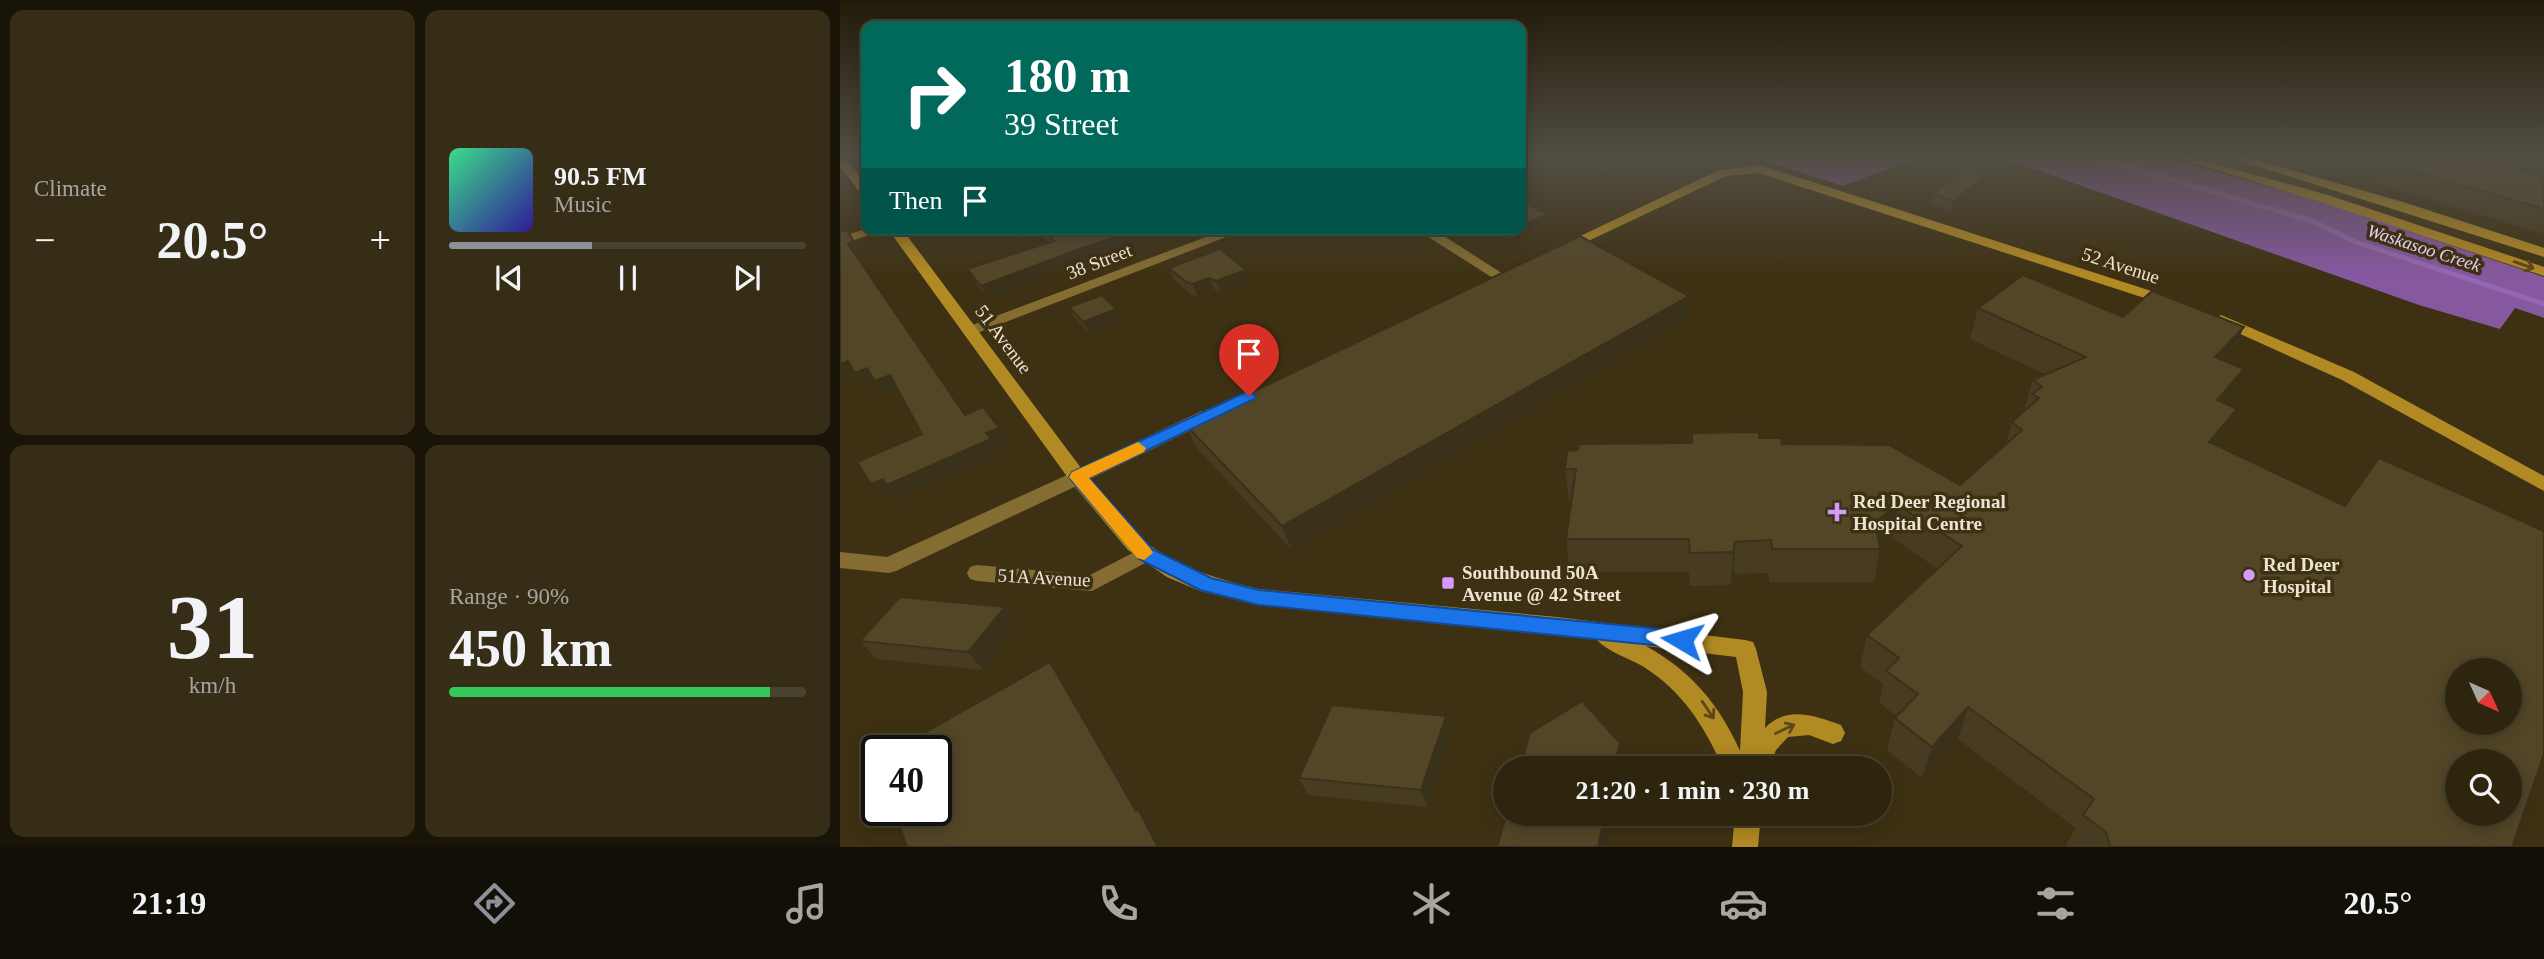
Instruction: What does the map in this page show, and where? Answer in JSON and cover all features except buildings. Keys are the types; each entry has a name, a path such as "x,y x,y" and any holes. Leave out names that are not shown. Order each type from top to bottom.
{"street":[{"name":"52 Avenue","path":"1551,254 1673,197"},
{"name":"52 Avenue","path":"1851,197 2183,306"},
{"path":"2318,197 2544,272"},
{"path":"2369,197 2544,253"},
{"path":"840,241 861,235"},
{"name":"51 Avenue","path":"900,235 1078,477 1146,554"},
{"name":"38 Street","path":"972,330 1224,235"},
{"path":"1434,235 1508,274 1479,288"},
{"path":"2207,315 2348,376 2544,484"},
{"path":"840,560 888,565 1226,407"},
{"path":"1146,554 1207,585 1259,597 1593,630 1745,649 1755,692 1752,756"},
{"name":"51A Avenue","path":"977,573 1092,583 1146,554"},
{"path":"1593,630 1669,671 1698,696 1720,730 1730,756"},
{"path":"1762,756 1767,743 1782,727 1799,723 1833,733"},
{"path":"1745,847 1747,826"}],"shaded area":[{"path":"2112,197 2306,197 2544,277 2544,318 2515,308 2500,329 2419,305"}],"waterway":[{"name":"Waskasoo Creek","path":"2229,197 2312,221 2356,242 2544,304"}],"slow traffic":[{"path":"1138,448 1078,477 1144,553"}],"place":[{"name":"Red Deer Regional Hospital Centre","path":"1837,512"},
{"name":"Red Deer Hospital","path":"2249,575"},
{"name":"Southbound 50A Avenue @ 42 Street","path":"1448,583"}],"route":[{"path":"1249,396 1078,477 1135,545 1174,571 1207,585 1259,597 1682,640"}]}
